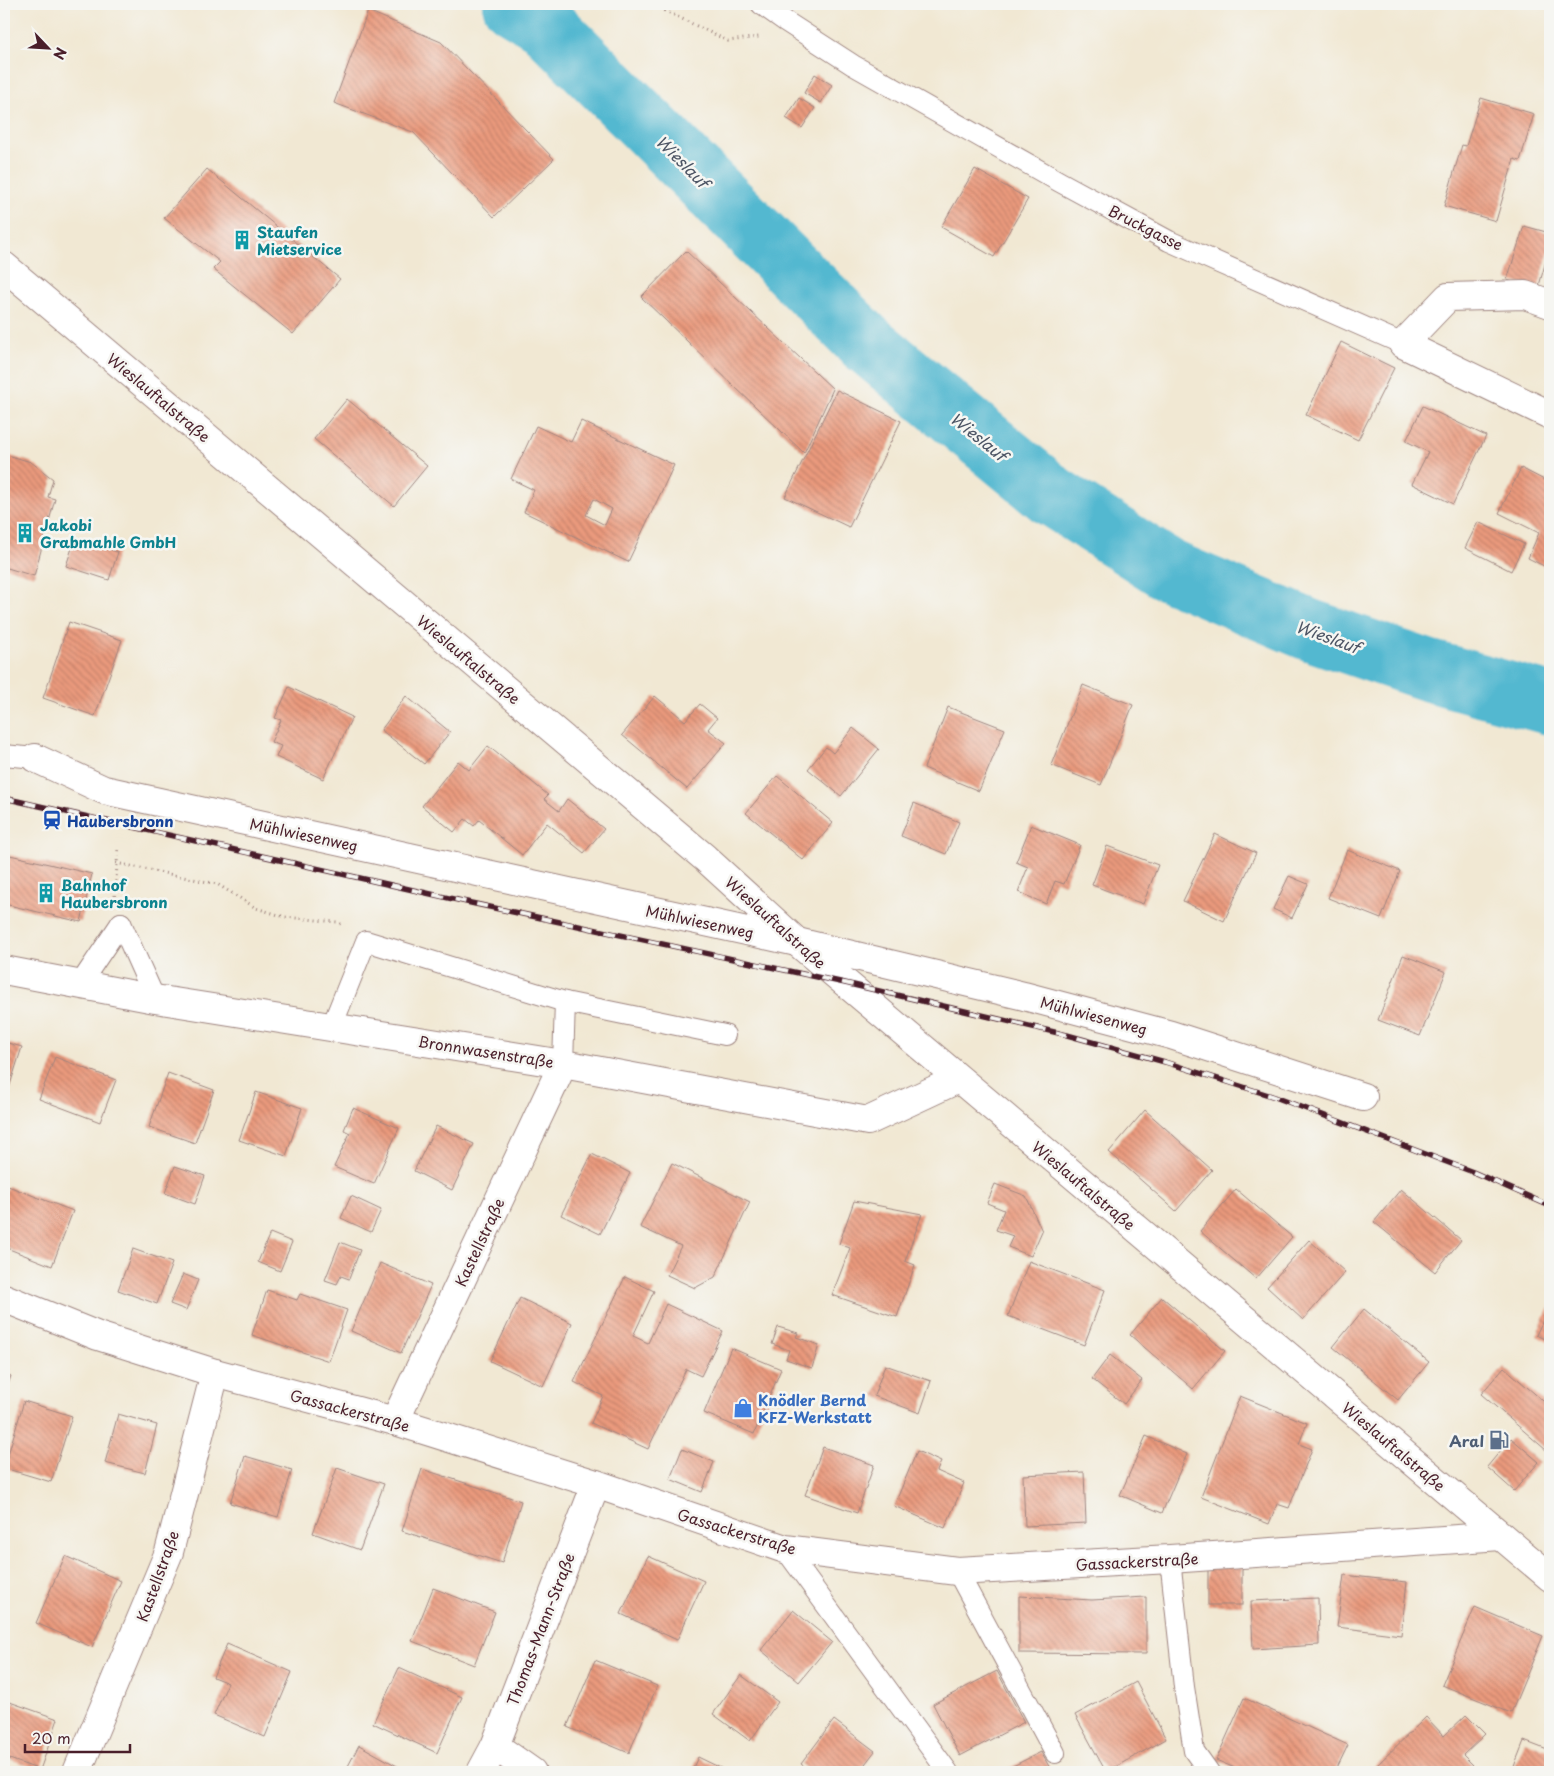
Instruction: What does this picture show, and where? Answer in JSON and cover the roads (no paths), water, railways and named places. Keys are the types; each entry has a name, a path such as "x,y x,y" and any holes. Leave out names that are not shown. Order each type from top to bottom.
{"street":[{"name":"Wieslauftalstraße","path":"4,266 705,858 797,942 958,1079 1550,1577"},
{"path":"1403,344 1448,297 1525,295 1550,304"},
{"name":"Bruckgasse","path":"1403,344 1550,415"},
{"name":"Mühlwiesenweg","path":"35,758 104,790 797,942 1024,996 1172,1035 1363,1097"},
{"name":"Bronnwasenstraße","path":"4,970 155,999 562,1064 868,1121 958,1079"},
{"name":"Kastellstraße","path":"395,1421 562,1064"},
{"name":"Gassackerstraße","path":"4,1298 98,1336 215,1373 395,1421 596,1484 785,1549 957,1571 1170,1559 1501,1536"},
{"name":"Kastellstraße","path":"78,1772 169,1552 215,1373"},
{"name":"Thomas-Mann-Straße","path":"481,1772 495,1746 596,1484"},
{"path":"495,1746 532,1772"}],"lane":[{"name":"Bruckgasse","path":"761,4 853,65 1169,241 1403,344"},
{"path":"4,755 35,758"},
{"path":"80,984 121,923 155,999"},
{"path":"332,1026 366,941 566,1002 725,1035"},
{"path":"562,1064 566,1002"},
{"path":"785,1549 948,1772"},
{"path":"1170,1559 1184,1687 1194,1751 1209,1772"},
{"path":"957,1571 1056,1753"}],"waterway":[{"name":"Wieslauf","path":"513,4 544,23 864,341 1051,495 1168,570 1307,629 1430,671 1550,704"}],"railway":[{"path":"4,798 471,903 845,983 1067,1035 1165,1062 1275,1097 1473,1172 1550,1206"}],"place":[{"name":"Staufen Mietservice","path":"242,240"},
{"name":"Jakobi Grabmahle GmbH","path":"25,533"},
{"name":"Haubersbronn","path":"52,820"},
{"name":"Bahnhof Haubersbronn","path":"46,893"},
{"name":"Knödler Bernd KFZ-Werkstatt","path":"743,1408"},
{"name":"Aral","path":"1499,1440"}]}
